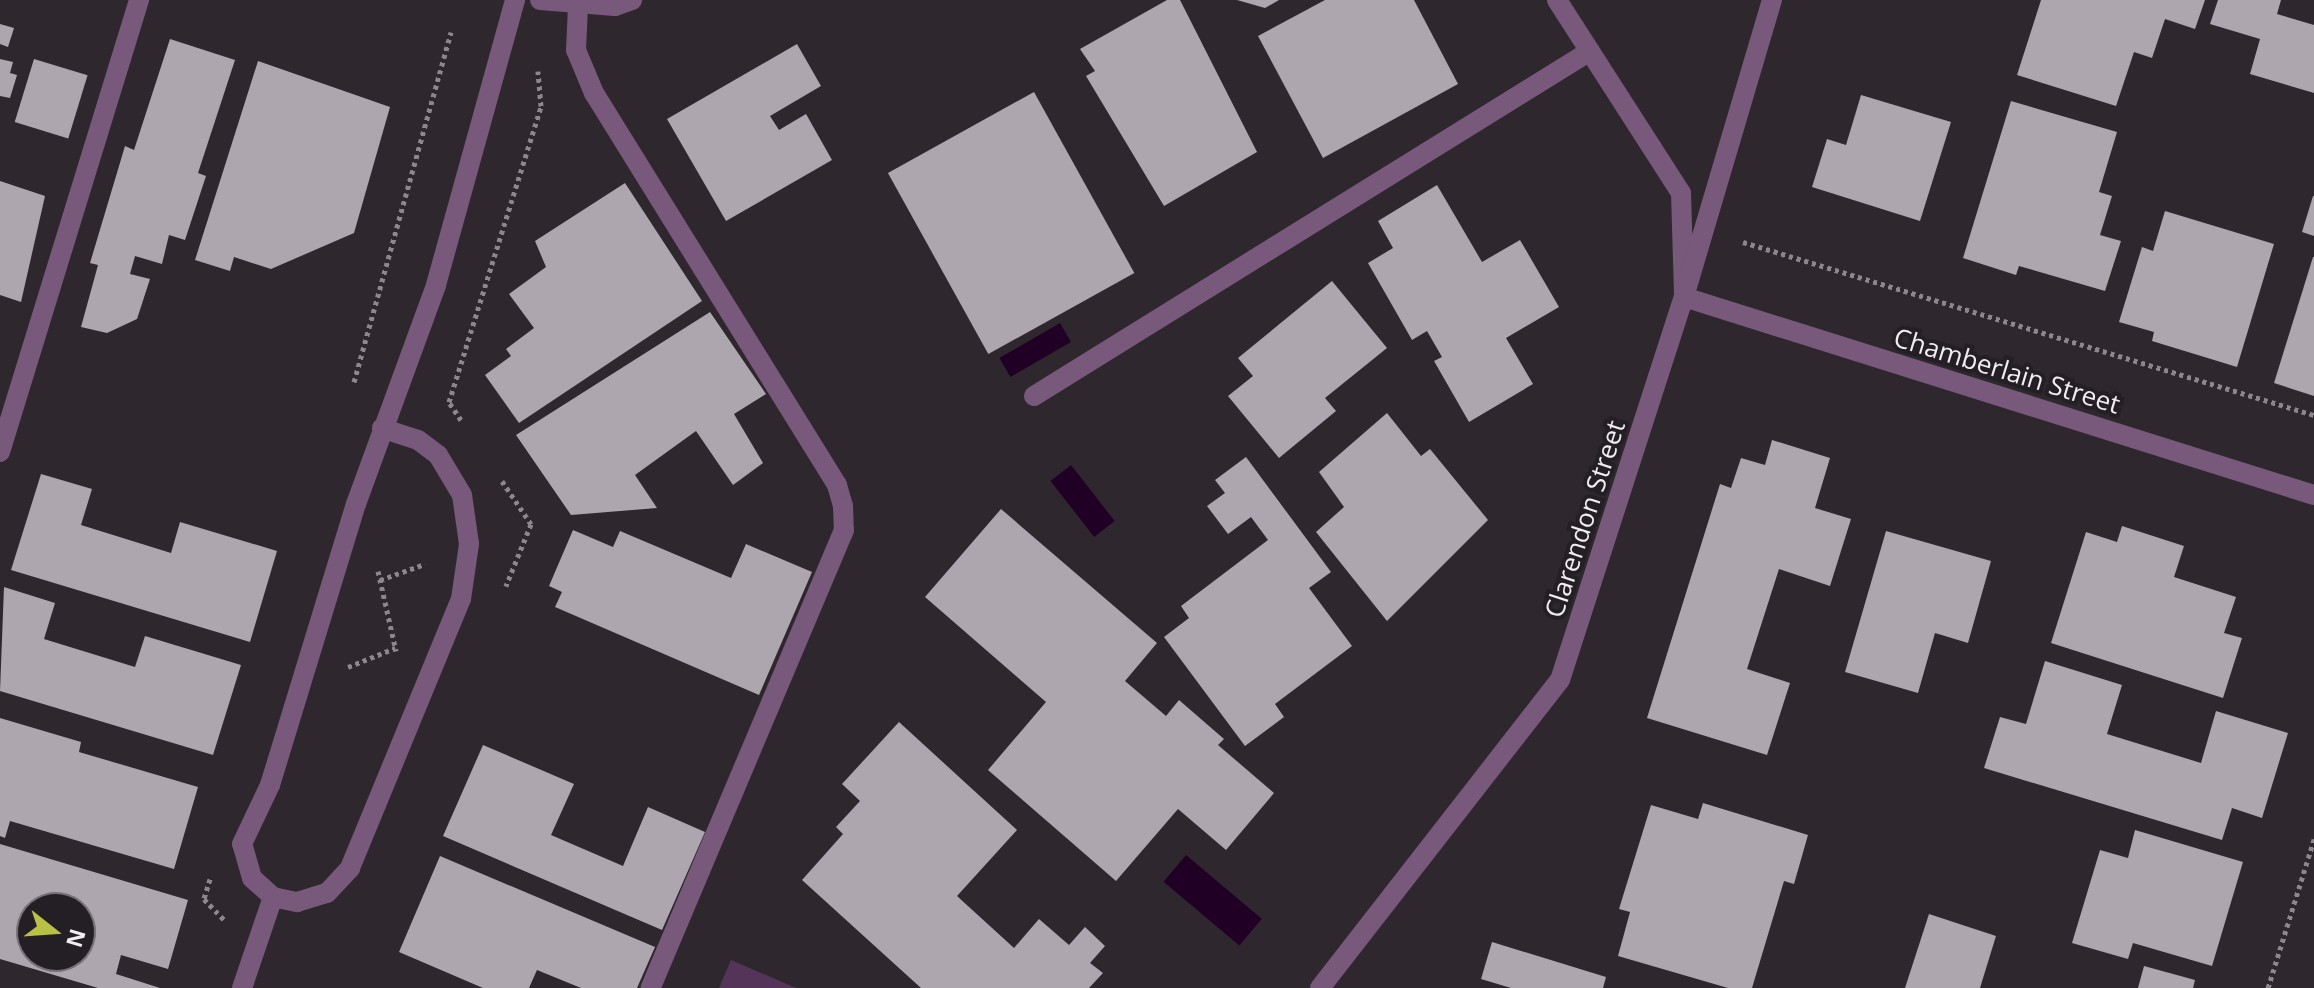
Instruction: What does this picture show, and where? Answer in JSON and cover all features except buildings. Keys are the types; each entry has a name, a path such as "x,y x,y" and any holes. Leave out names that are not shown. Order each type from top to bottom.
{"street":[{"path":"0,452 139,0"},
{"path":"382,428 418,440 438,455 462,495 469,544 461,599 350,868 327,893 297,902 273,897 252,878 242,844 270,785 382,428 436,285 515,0"},
{"path":"540,0 578,6 615,6 632,0"},
{"path":"1557,0 1681,193 1684,297"},
{"name":"Clarendon Street","path":"1320,988 1560,680 1684,297 1772,0"},
{"path":"578,6 576,50 594,93 837,485 843,506 844,530 651,988"},
{"path":"1034,396 1590,51"},
{"name":"Chamberlain Street","path":"1684,297 2314,495"},
{"path":"242,988 273,897"}],"path":[{"path":"1703,230 2314,415"},
{"path":"349,528 369,534 411,719"},
{"path":"380,580 425,564"},
{"path":"2268,988 2314,839"}],"shaded area":[{"path":"1060,323 1071,342 1010,377 999,358"},
{"path":"1071,465 1115,521 1094,537 1051,481"},
{"path":"1186,855 1262,919 1239,945 1164,882"},
{"path":"731,960 796,988 719,988"}]}
